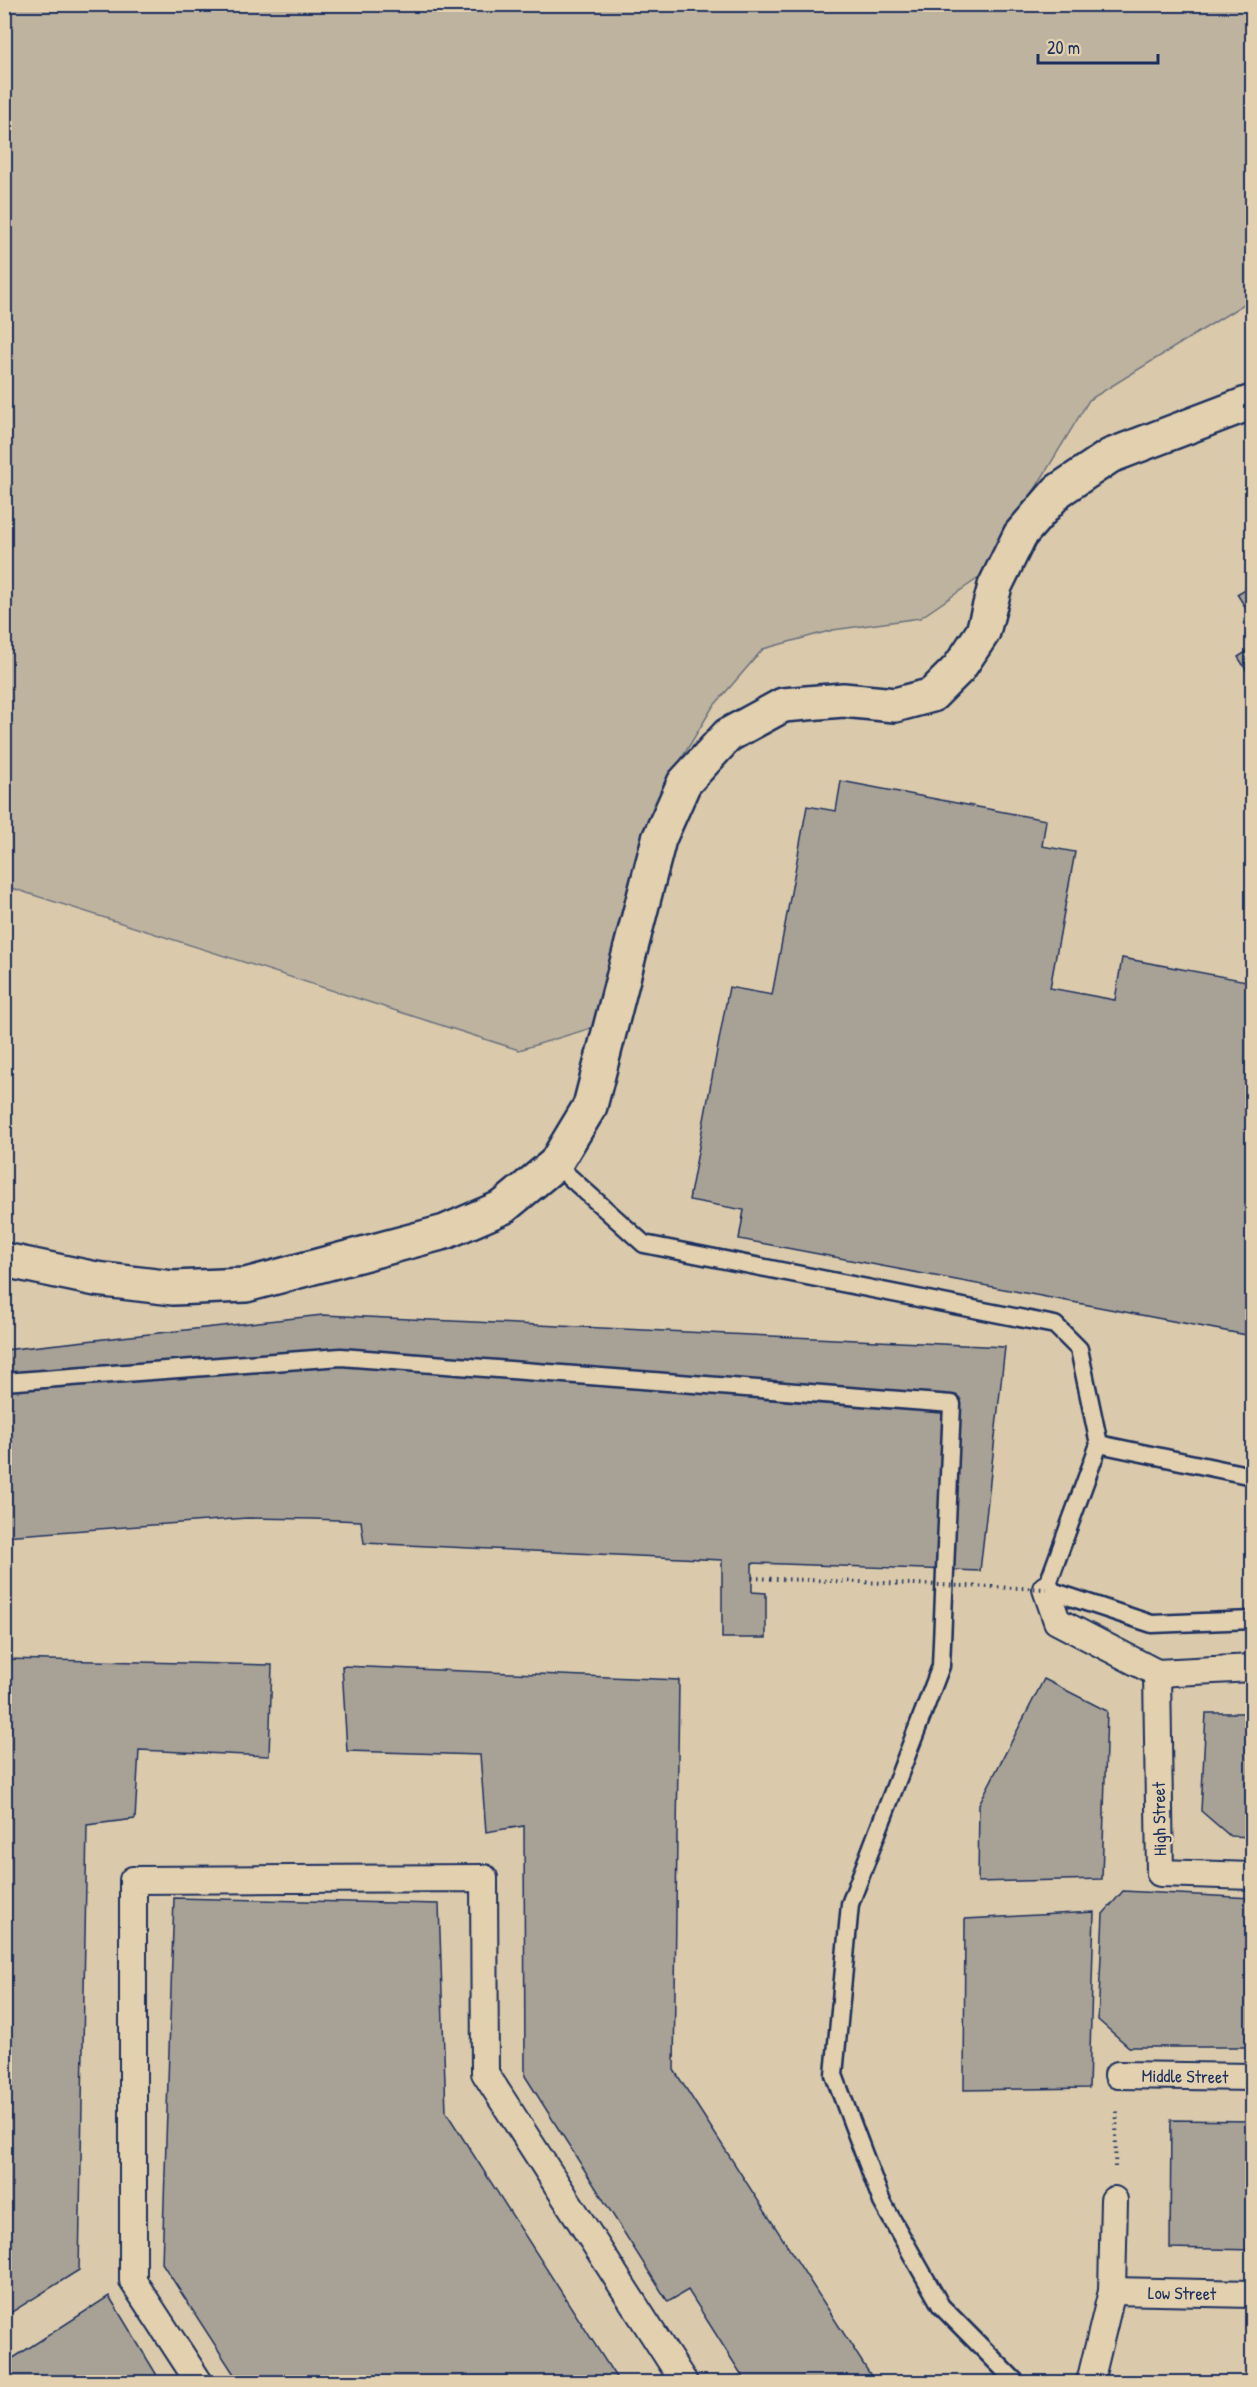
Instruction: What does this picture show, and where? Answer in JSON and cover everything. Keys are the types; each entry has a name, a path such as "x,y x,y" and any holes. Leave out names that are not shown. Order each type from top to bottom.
{"street":[{"path":"4,1260 96,1279 173,1288 246,1285 445,1232 504,1207 555,1164 590,1106 659,839 684,783 728,735 783,705 843,700 895,705 932,695 959,668 983,632 995,586 1020,535 1058,491 1110,456 1252,402"},
{"path":"1046,1589 1057,1621 1158,1673 1252,1668"},
{"name":"High Street","path":"1158,1673 1160,1873 1252,1876"},
{"path":"199,2382 133,2281 133,1880 484,1878 485,2073 684,2382"},
{"name":"Middle Street","path":"1118,2075 1252,2077"},
{"path":"1090,2382 1112,2291 1114,2200"},
{"name":"Low Street","path":"1112,2291 1252,2294"}],"lane":[{"path":"555,1164 644,1244 1054,1325 1079,1349 1099,1444 1046,1589 1152,1624 1252,1620"},
{"path":"4,1382 341,1357 952,1404 941,1666 850,1904 834,2076 882,2202 941,2306 1016,2382"},
{"path":"1099,1444 1252,1476"}],"path":[{"path":"752,1578 1046,1589"},
{"path":"1114,2200 1118,2075"}],"shaded area":[{"path":"5,5 1252,5 1252,299 1089,400 983,575 920,618 833,630 763,649 712,708 662,791 598,1026 519,1050 5,886"}],"building":[{"path":"1252,585 1252,618 1237,594"},
{"path":"1252,648 1252,679 1238,657"},
{"path":"841,781 1046,820 1042,846 1075,852 1050,988 1115,1000 1122,958 1252,982 1252,1336 739,1239 744,1210 689,1200 729,987 772,995 807,806 836,811"},
{"path":"323,1315 1005,1347 980,1571 752,1563 752,1592 766,1593 766,1638 722,1638 722,1560 364,1543 361,1521 313,1519 247,1518 4,1536 4,1350"},
{"path":"4,1659 272,1665 269,1756 139,1750 135,1819 87,1825 79,2270 4,2317"},
{"path":"342,1666 679,1680 674,2070 875,2382 746,2382 688,2290 668,2302 525,2076 524,1826 486,1832 480,1755 347,1751"},
{"path":"1044,1679 1107,1711 1102,1879 978,1882 979,1804"},
{"path":"1206,1713 1252,1713 1252,1837 1230,1836 1201,1811"},
{"path":"1123,1891 1252,1898 1252,2047 1129,2047 1098,2020 1103,1914"},
{"path":"174,1898 439,1904 446,2112 619,2382 239,2382 162,2263"},
{"path":"1094,1912 1089,2088 964,2090 965,1919"},
{"path":"1171,2120 1252,2121 1252,2250 1170,2248"},
{"path":"109,2296 161,2382 4,2382 4,2364"}]}
